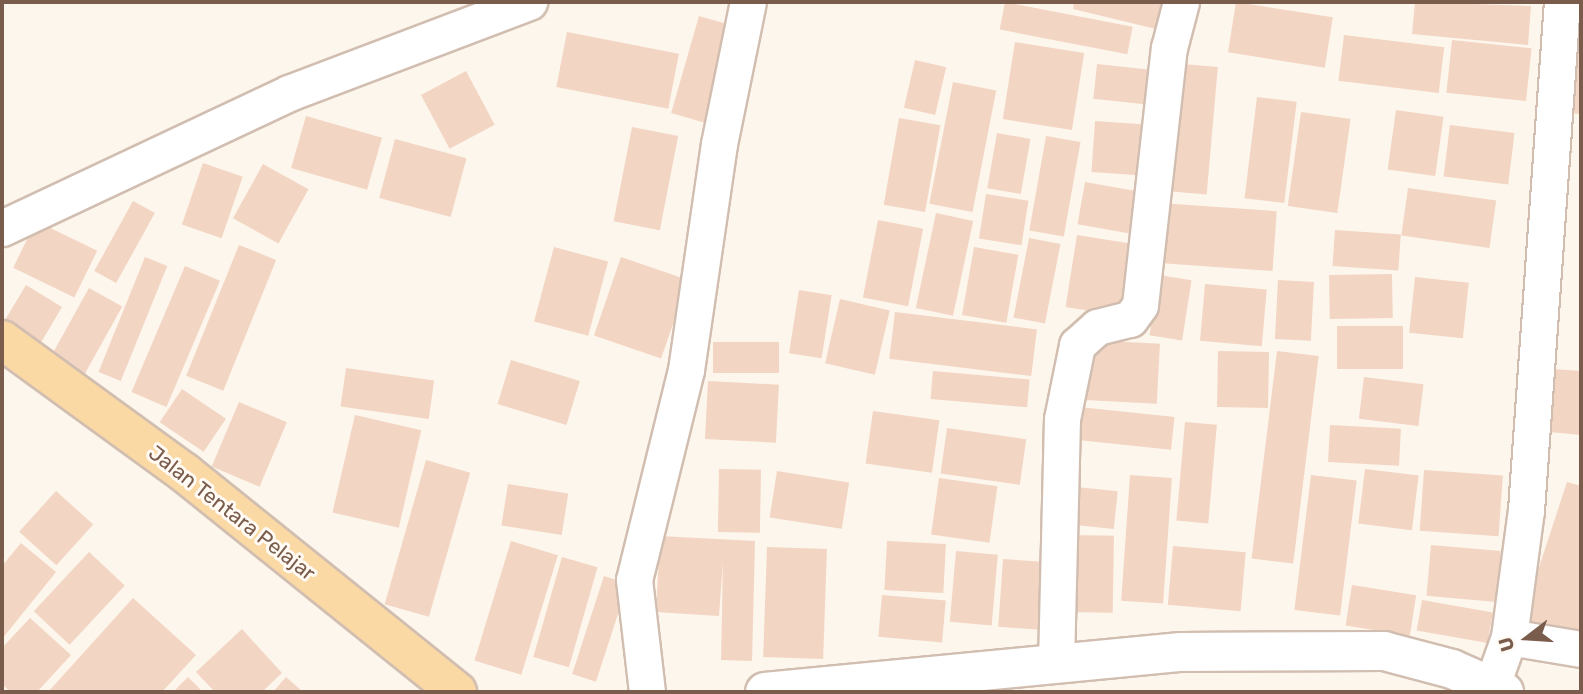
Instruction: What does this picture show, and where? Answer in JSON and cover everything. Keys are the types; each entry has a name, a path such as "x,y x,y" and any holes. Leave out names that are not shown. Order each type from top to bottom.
{"main road":[{"name":"Jalan Tentara Pelajar","path":"2,340 185,473 457,692"}],"street":[{"path":"2,228 289,93 529,2"},
{"path":"647,692 634,580 686,370 719,144 748,2"},
{"path":"1056,664 1062,419 1077,345 1097,327 1130,319 1140,305 1169,48 1181,2"},
{"path":"765,692 1181,652 1384,651 1452,681 1498,689 1509,637 1526,510 1562,2"},
{"path":"1509,637 1581,649"}],"building":[{"path":"1005,2 1133,27 1127,54 1000,29"},
{"path":"1074,2 1162,2 1156,29 1073,9"},
{"path":"1236,2 1333,17 1325,68 1228,52"},
{"path":"1415,2 1531,6 1528,45 1412,34"},
{"path":"699,16 738,27 711,124 671,113"},
{"path":"567,32 679,54 668,109 556,87"},
{"path":"1344,35 1444,47 1439,93 1338,81"},
{"path":"1575,38 1581,38 1581,114 1569,113"},
{"path":"1452,40 1532,48 1526,101 1446,93"},
{"path":"1015,42 1084,53 1072,130 1003,119"},
{"path":"915,60 946,67 935,115 904,108"},
{"path":"1171,63 1218,67 1207,195 1160,191"},
{"path":"1097,64 1158,70 1154,105 1093,99"},
{"path":"466,71 495,125 450,149 421,95"},
{"path":"953,82 996,90 973,212 929,204"},
{"path":"1257,97 1297,102 1284,203 1245,198"},
{"path":"1396,110 1444,117 1435,176 1388,169"},
{"path":"1301,112 1351,119 1337,213 1288,206"},
{"path":"306,116 382,138 367,190 291,168"},
{"path":"899,118 940,125 925,212 884,205"},
{"path":"1095,121 1153,125 1149,176 1091,172"},
{"path":"1450,125 1515,133 1508,185 1444,177"},
{"path":"632,127 678,136 660,230 614,221"},
{"path":"997,133 1030,139 1021,194 987,188"},
{"path":"1046,136 1080,142 1064,237 1029,231"},
{"path":"395,139 466,158 451,217 379,198"},
{"path":"203,163 243,177 222,238 182,224"},
{"path":"263,164 308,189 278,243 233,218"},
{"path":"1085,182 1147,193 1140,235 1078,224"},
{"path":"1408,188 1496,200 1489,248 1401,236"},
{"path":"986,194 1028,201 1021,245 979,238"},
{"path":"133,201 155,213 116,283 94,271"},
{"path":"1160,203 1277,211 1273,271 1156,263"},
{"path":"936,213 973,221 953,316 916,308"},
{"path":"878,220 923,229 908,306 863,298"},
{"path":"36,221 97,251 74,298 13,268"},
{"path":"1335,230 1401,235 1398,271 1332,266"},
{"path":"1077,235 1135,244 1124,316 1066,307"},
{"path":"1029,238 1060,244 1045,324 1014,318"},
{"path":"239,245 276,260 223,391 186,376"},
{"path":"554,247 608,261 588,336 534,321"},
{"path":"974,247 1018,255 1006,323 962,315"},
{"path":"145,257 167,266 121,381 99,372"},
{"path":"621,257 688,280 661,359 594,335"},
{"path":"185,266 220,281 166,407 131,392"},
{"path":"1392,274 1393,318 1330,319 1329,275"},
{"path":"1159,275 1192,280 1182,340 1149,335"},
{"path":"1415,277 1469,283 1463,338 1409,333"},
{"path":"1278,280 1314,282 1311,341 1275,339"},
{"path":"1205,284 1267,289 1262,346 1200,341"},
{"path":"26,285 62,307 33,356 2,325"},
{"path":"89,288 122,306 85,374 52,355"},
{"path":"799,290 832,295 822,358 789,353"},
{"path":"840,299 890,310 875,375 825,363"},
{"path":"895,312 1037,329 1031,376 889,359"},
{"path":"1337,326 1403,326 1403,369 1337,369"},
{"path":"1088,340 1160,344 1157,404 1085,400"},
{"path":"713,342 779,342 779,373 713,373"},
{"path":"1218,351 1269,352 1268,408 1217,407"},
{"path":"1277,351 1319,356 1293,564 1252,558"},
{"path":"511,360 580,381 566,425 498,404"},
{"path":"346,368 434,380 429,419 341,407"},
{"path":"1554,369 1581,371 1581,435 1549,432"},
{"path":"933,371 1030,379 1027,407 931,399"},
{"path":"1364,377 1424,384 1418,426 1359,419"},
{"path":"708,381 779,385 776,443 705,439"},
{"path":"182,389 226,419 204,452 160,422"},
{"path":"239,402 287,422 260,487 212,466"},
{"path":"1079,407 1174,417 1171,450 1076,440"},
{"path":"873,411 939,420 932,473 866,463"},
{"path":"355,415 421,430 399,528 333,512"},
{"path":"1185,422 1217,425 1208,523 1176,521"},
{"path":"1330,425 1401,429 1399,466 1328,462"},
{"path":"947,428 1026,439 1020,485 941,474"},
{"path":"426,460 470,473 429,617 385,604"},
{"path":"719,469 761,470 760,533 718,532"},
{"path":"1365,469 1419,476 1412,530 1358,524"},
{"path":"1424,470 1503,476 1499,536 1420,531"},
{"path":"777,471 849,482 842,529 770,517"},
{"path":"1130,475 1172,478 1163,604 1121,601"},
{"path":"1311,475 1357,481 1340,616 1294,610"},
{"path":"939,478 997,486 989,543 931,534"},
{"path":"1567,482 1581,486 1581,640 1522,619"},
{"path":"508,484 568,494 562,535 501,525"},
{"path":"1067,486 1118,491 1114,529 1063,524"},
{"path":"56,491 93,524 56,565 19,532"},
{"path":"1067,535 1114,536 1113,613 1066,612"},
{"path":"660,536 755,541 752,661 721,660 723,561 719,616 656,612"},
{"path":"511,541 558,555 521,675 474,661"},
{"path":"887,541 946,544 943,593 884,590"},
{"path":"21,543 56,572 2,639 2,566"},
{"path":"1431,545 1501,551 1496,602 1427,596"},
{"path":"1173,546 1246,552 1241,611 1168,605"},
{"path":"767,547 827,549 823,659 763,657"},
{"path":"956,551 998,555 992,625 950,622"},
{"path":"89,552 125,585 70,645 34,611"},
{"path":"562,557 598,567 569,667 533,657"},
{"path":"1003,559 1050,562 1045,630 998,627"},
{"path":"604,576 628,584 596,682 572,674"},
{"path":"1352,585 1416,595 1410,636 1346,625"},
{"path":"882,595 946,601 942,642 878,637"},
{"path":"133,598 196,655 162,692 48,692"},
{"path":"1422,600 1493,613 1488,643 1417,631"},
{"path":"30,618 71,655 37,692 10,692 2,684 2,648"},
{"path":"242,629 282,673 262,692 215,692 196,672"},
{"path":"188,677 203,692 173,692"},
{"path":"286,677 303,692 273,692"}]}
